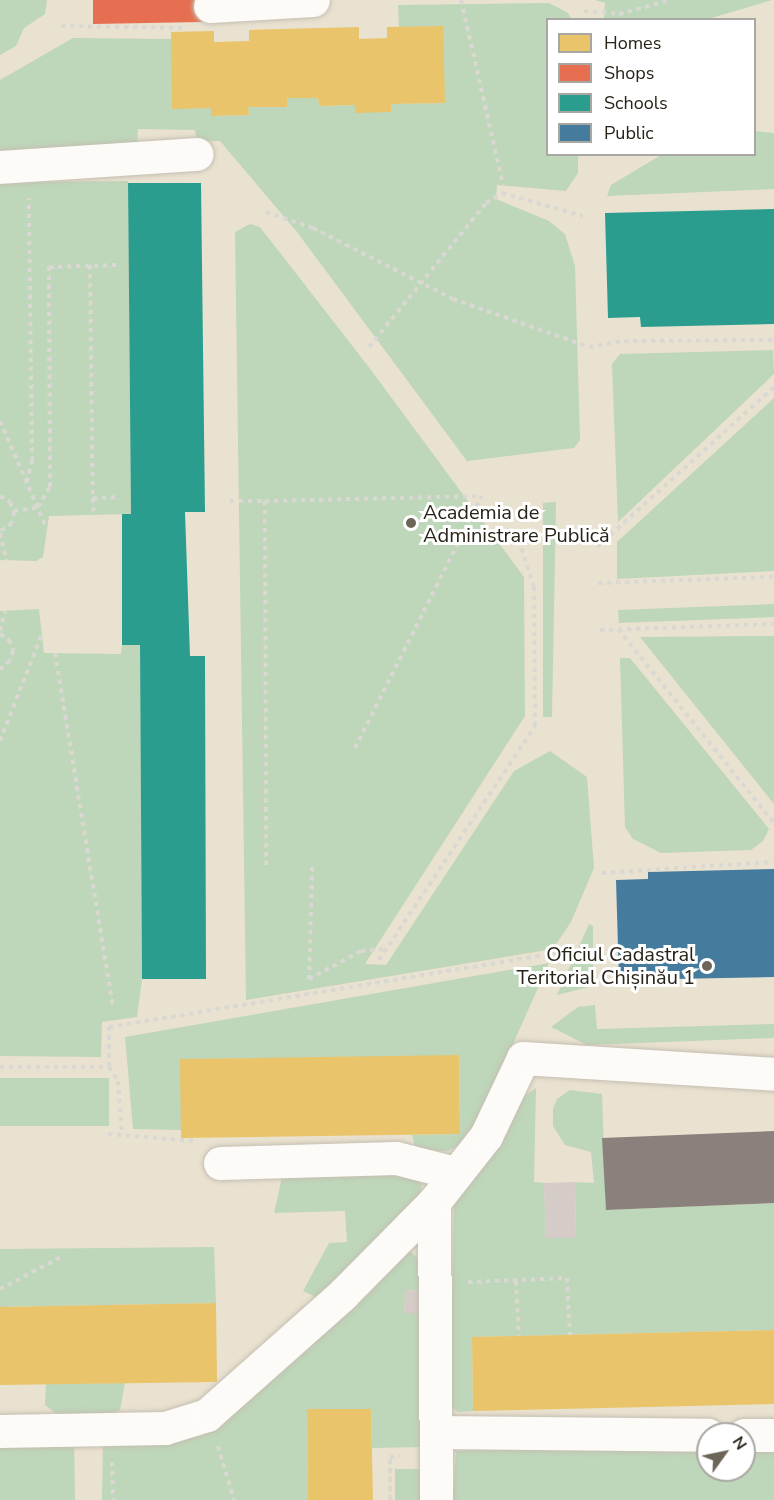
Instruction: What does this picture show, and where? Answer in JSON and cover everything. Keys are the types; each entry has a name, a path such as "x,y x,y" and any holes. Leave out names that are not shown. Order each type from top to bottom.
{"lane":[{"path":"198,17 313,0"},
{"path":"0,167 197,154"},
{"path":"0,1431 165,1428 207,1415 342,1294 434,1202 486,1136 523,1058 774,1074"},
{"path":"234,1163 396,1158 455,1173"},
{"path":"434,1202 436,1500"},
{"path":"436,1432 696,1435"},
{"path":"756,1435 774,1435"}],"path":[{"path":"461,0 503,185"},
{"path":"584,11 619,14 671,0"},
{"path":"61,26 198,17"},
{"path":"27,482 32,461 28,192"},
{"path":"369,347 486,203 502,193 583,216"},
{"path":"266,212 314,228 453,299 589,347 624,341 774,339"},
{"path":"14,511 38,507 50,487 49,267 116,264"},
{"path":"90,265 94,515"},
{"path":"597,547 774,387"},
{"path":"0,421 47,529"},
{"path":"0,496 10,502 14,511 12,524 0,532 6,560"},
{"path":"230,501 482,496 356,748"},
{"path":"93,498 119,497"},
{"path":"265,501 266,865"},
{"path":"379,960 535,726 534,587 521,547"},
{"path":"598,584 774,577"},
{"path":"0,669 10,662 13,650 9,640 0,633 5,611"},
{"path":"600,630 774,624"},
{"path":"618,629 774,823"},
{"path":"0,741 42,633"},
{"path":"55,653 114,1006"},
{"path":"602,873 774,862"},
{"path":"312,867 309,979 361,951 386,949"},
{"path":"122,1134 117,1081 109,1067 109,1027 564,952"},
{"path":"0,1067 109,1067"},
{"path":"108,1134 216,1140 234,1163"},
{"path":"0,1289 63,1257"},
{"path":"435,1283 567,1278 570,1335"},
{"path":"516,1281 519,1336"},
{"path":"207,1415 234,1500"}],"green space":[{"path":"0,0 47,0 45,14 24,28 16,46 0,55"},
{"path":"595,0 772,0 712,18 604,18 605,3"},
{"path":"549,3 568,13 570,18 546,18 546,156 578,156 578,173 566,191 497,185 496,199 549,221 565,234 575,266 580,440 574,448 467,461 297,232 220,141 197,141 195,130 138,129 137,149 0,154 0,80 73,38 171,39 211,108 212,116 248,115 248,107 286,107 287,98 318,98 319,106 355,105 391,112 391,104 445,103 399,27 398,5"},
{"path":"756,131 774,133 774,189 607,196 611,185 659,156 756,156"},
{"path":"128,181 131,514 49,516 43,557 36,561 0,560 0,182"},
{"path":"250,224 260,227 368,366 524,577 525,716 365,964 386,965 514,771 550,751 587,777 594,868 571,922 553,949 246,1000 235,232"},
{"path":"773,350 774,374 618,522 612,364 620,354"},
{"path":"774,398 774,571 617,579 617,542"},
{"path":"556,502 552,717 543,717 543,503"},
{"path":"774,604 774,617 619,623 618,610"},
{"path":"39,609 44,653 121,654 122,645 140,645 142,979 137,1017 102,1022 101,1057 0,1056 0,611"},
{"path":"774,636 774,804 640,637"},
{"path":"620,658 630,658 769,829 763,841 751,850 661,853 633,839 625,827"},
{"path":"589,924 593,926 593,986 557,995"},
{"path":"549,963 482,1114 461,1144 448,1151 416,1150 412,1135 460,1134 459,1056 181,1059 181,1130 133,1129 125,1037"},
{"path":"595,1005 597,1029 774,1024 774,1038 587,1045 551,1027 578,1007"},
{"path":"0,1078 109,1078 109,1126 0,1126"},
{"path":"536,1088 534,1182 544,1183 546,1238 576,1238 575,1182 594,1183 591,1152 565,1145 553,1126 553,1109 557,1099 570,1090 602,1094 606,1210 774,1203 774,1330 472,1337 473,1411 458,1412 450,1406 454,1201 470,1169 490,1159 515,1103"},
{"path":"408,1172 422,1184 419,1198 316,1297 303,1291 329,1243 347,1242 345,1211 274,1213 282,1177"},
{"path":"214,1247 216,1303 0,1307 0,1249"},
{"path":"411,1252 425,1265 423,1291 406,1290 404,1312 422,1314 423,1447 372,1448 371,1409 307,1409 308,1500 102,1500 103,1440 202,1436 273,1376 398,1253"},
{"path":"125,1383 120,1410 111,1415 58,1415 45,1405 46,1384"},
{"path":"74,1437 75,1500 0,1500 0,1439"},
{"path":"499,1447 696,1447 696,1482 756,1482 756,1447 774,1447 774,1500 453,1500 456,1451"},
{"path":"395,1469 424,1469 424,1500 395,1500"}],"building: Homes":[{"path":"443,26 445,103 391,104 391,112 355,113 355,105 319,106 318,98 287,98 287,107 248,107 249,115 211,116 211,108 172,109 171,32 214,31 214,42 249,41 249,30 359,27 359,39 387,38 387,27"},
{"path":"459,1055 460,1134 181,1138 180,1059"},
{"path":"216,1303 217,1382 0,1385 0,1307"},
{"path":"774,1330 774,1404 473,1411 472,1337"},
{"path":"307,1409 371,1409 373,1500 308,1500"}],"building: Shops":[{"path":"93,0 201,0 202,22 93,24"}],"building: Schools":[{"path":"128,183 201,183 205,512 185,512 190,656 205,656 206,979 142,979 140,645 122,645 122,514 131,514"},
{"path":"774,209 774,324 641,327 640,317 608,318 605,213"}],"building: Public":[{"path":"774,869 774,977 619,980 616,880 648,879 648,872"}],"building: Industry":[{"path":"774,1131 774,1203 606,1210 602,1138"}],"building: Other":[{"path":"575,1182 576,1238 546,1238 544,1183"},
{"path":"406,1290 423,1291 422,1314 404,1313"}],"place":[{"name":"Academia de Administrare Publică","path":"411,523"},
{"name":"Oficiul Cadastral Teritorial Chișinău 1","path":"707,966"}]}
